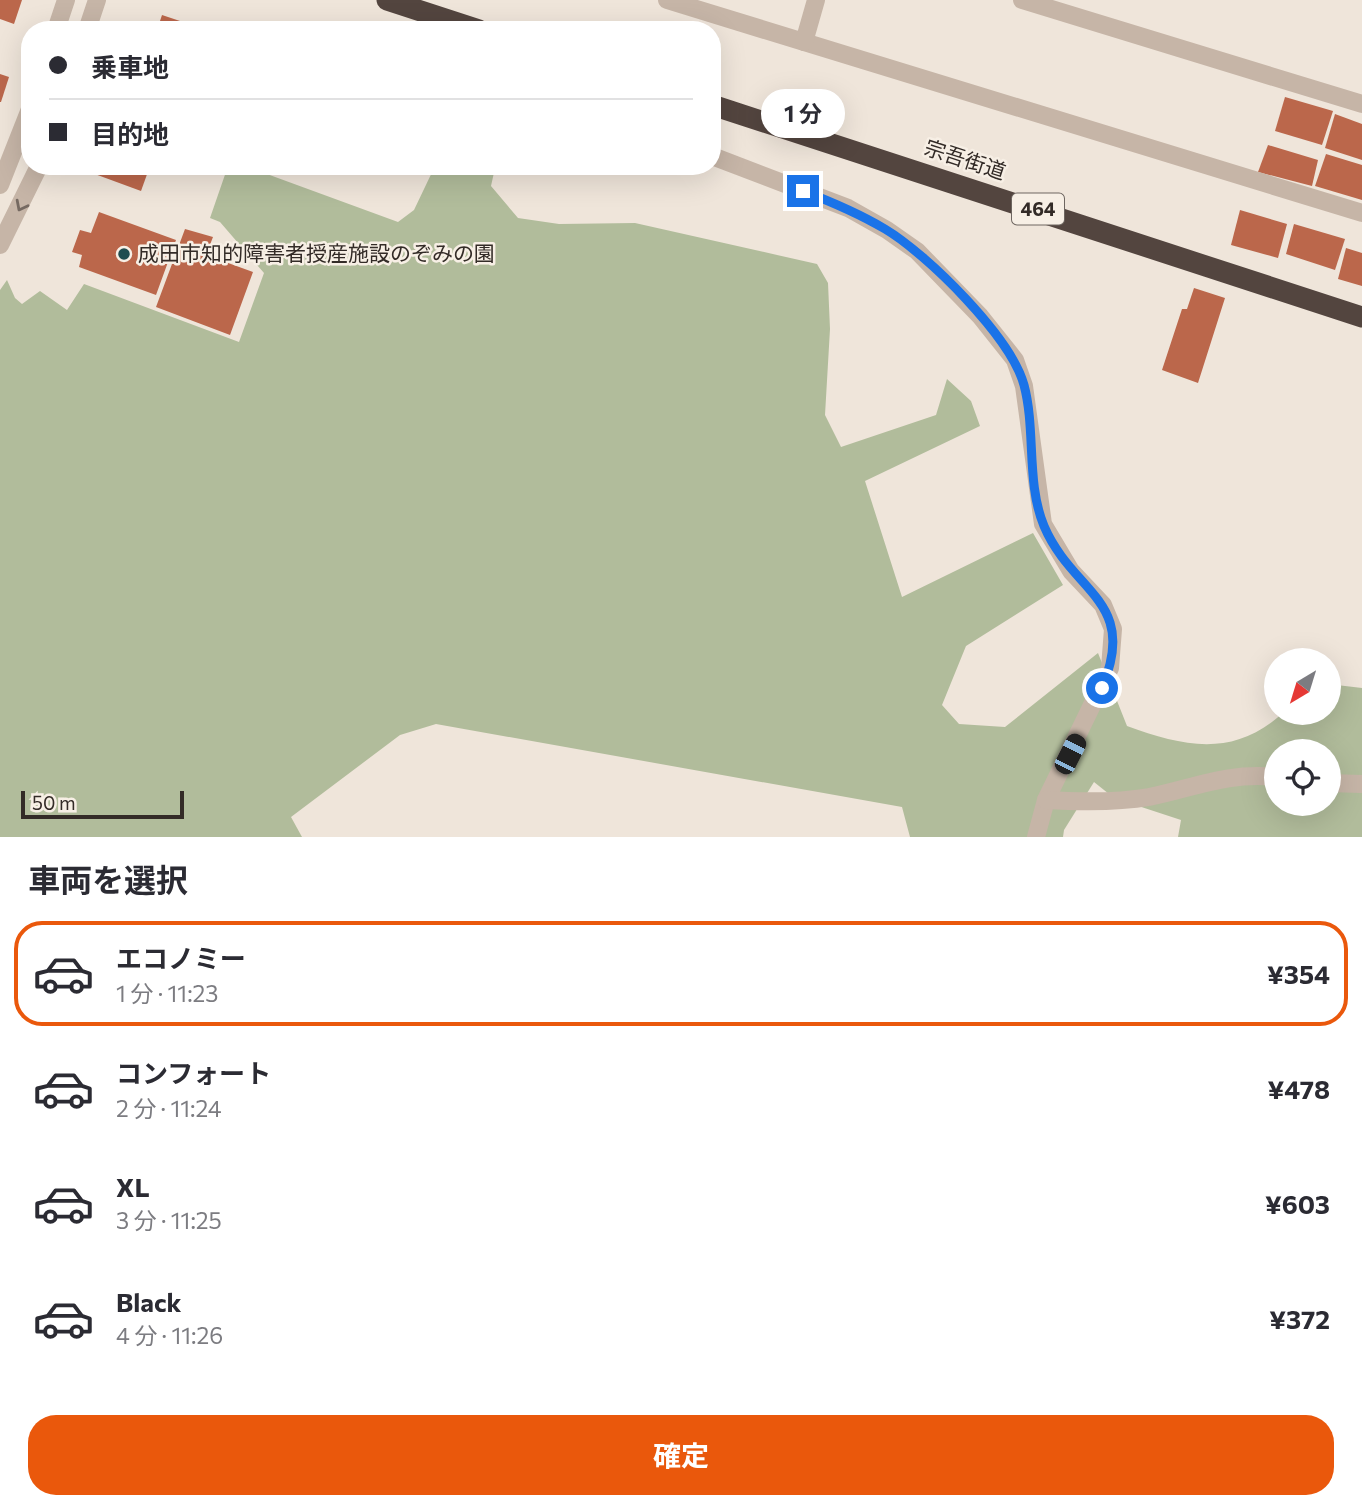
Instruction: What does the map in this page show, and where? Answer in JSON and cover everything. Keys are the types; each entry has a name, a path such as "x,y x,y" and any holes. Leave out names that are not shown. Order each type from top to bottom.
{"highway":[{"path":"387,0 451,21"},
{"name":"宗吾街道","path":"721,108 1362,317"}],"street":[{"path":"59,21 66,0"},
{"path":"90,21 97,0"},
{"path":"667,0 1362,213"},
{"path":"804,42 816,0"},
{"path":"1022,0 1362,104"},
{"path":"0,185 21,132"},
{"path":"721,159 848,208 887,230 917,251 980,316 1015,360 1024,386 1043,524 1071,570 1104,605 1113,629 1110,668 1046,800 1036,837"},
{"path":"0,245 35,175"},
{"path":"1046,800 1084,803 1150,797 1188,785 1252,774 1264,775"},
{"path":"1341,783 1362,783"}],"green space":[{"path":"225,175 270,175 398,222 414,210 431,175 493,175 491,186 518,218 559,224 635,223 817,264 828,283 830,329 825,415 841,447 936,415 947,379 971,401 980,426 865,481 902,597 1033,533 1063,585 966,646 942,705 959,724 1005,727 1098,653 1127,726 1189,743 1228,742 1247,737 1268,725 1341,725 1341,686 1362,688 1362,837 1178,837 1181,820 1114,798 1094,782 1064,830 1063,837 910,837 902,807 436,724 400,735 291,817 302,837 0,837 0,290 7,280 15,298 22,304 40,291 67,310 84,284 239,342 264,273 220,222 210,218"}],"building":[{"path":"0,0 22,0 14,24 0,19"},
{"path":"162,15 180,21 160,21"},
{"path":"0,74 9,77 1,102 0,102"},
{"path":"1285,97 1333,111 1322,145 1275,131"},
{"path":"1335,114 1362,124 1362,160 1325,148"},
{"path":"1268,145 1318,160 1312,186 1258,172"},
{"path":"1326,154 1362,165 1362,200 1315,186"},
{"path":"97,175 147,175 141,191"},
{"path":"1240,210 1287,224 1278,258 1231,245"},
{"name":"成田市知的障害者授産施設のぞみの園","path":"99,212 176,240 156,295 79,267 82,255 72,252 80,230 91,233"},
{"path":"1294,224 1345,239 1335,270 1286,254"},
{"path":"185,229 213,237 206,255 253,272 230,335 156,307"},
{"path":"1346,248 1362,253 1362,286 1338,279"},
{"path":"1194,288 1225,298 1198,383 1162,370 1182,309 1187,309"}],"place":[{"name":"成田市知的障害者授産施設のぞみの園","path":"124,254"}],"route":[{"path":"803,191 848,208 917,251 980,316 1015,360 1024,386 1043,524 1057,551 1071,570 1097,596 1110,617 1114,648 1102,688"}]}
